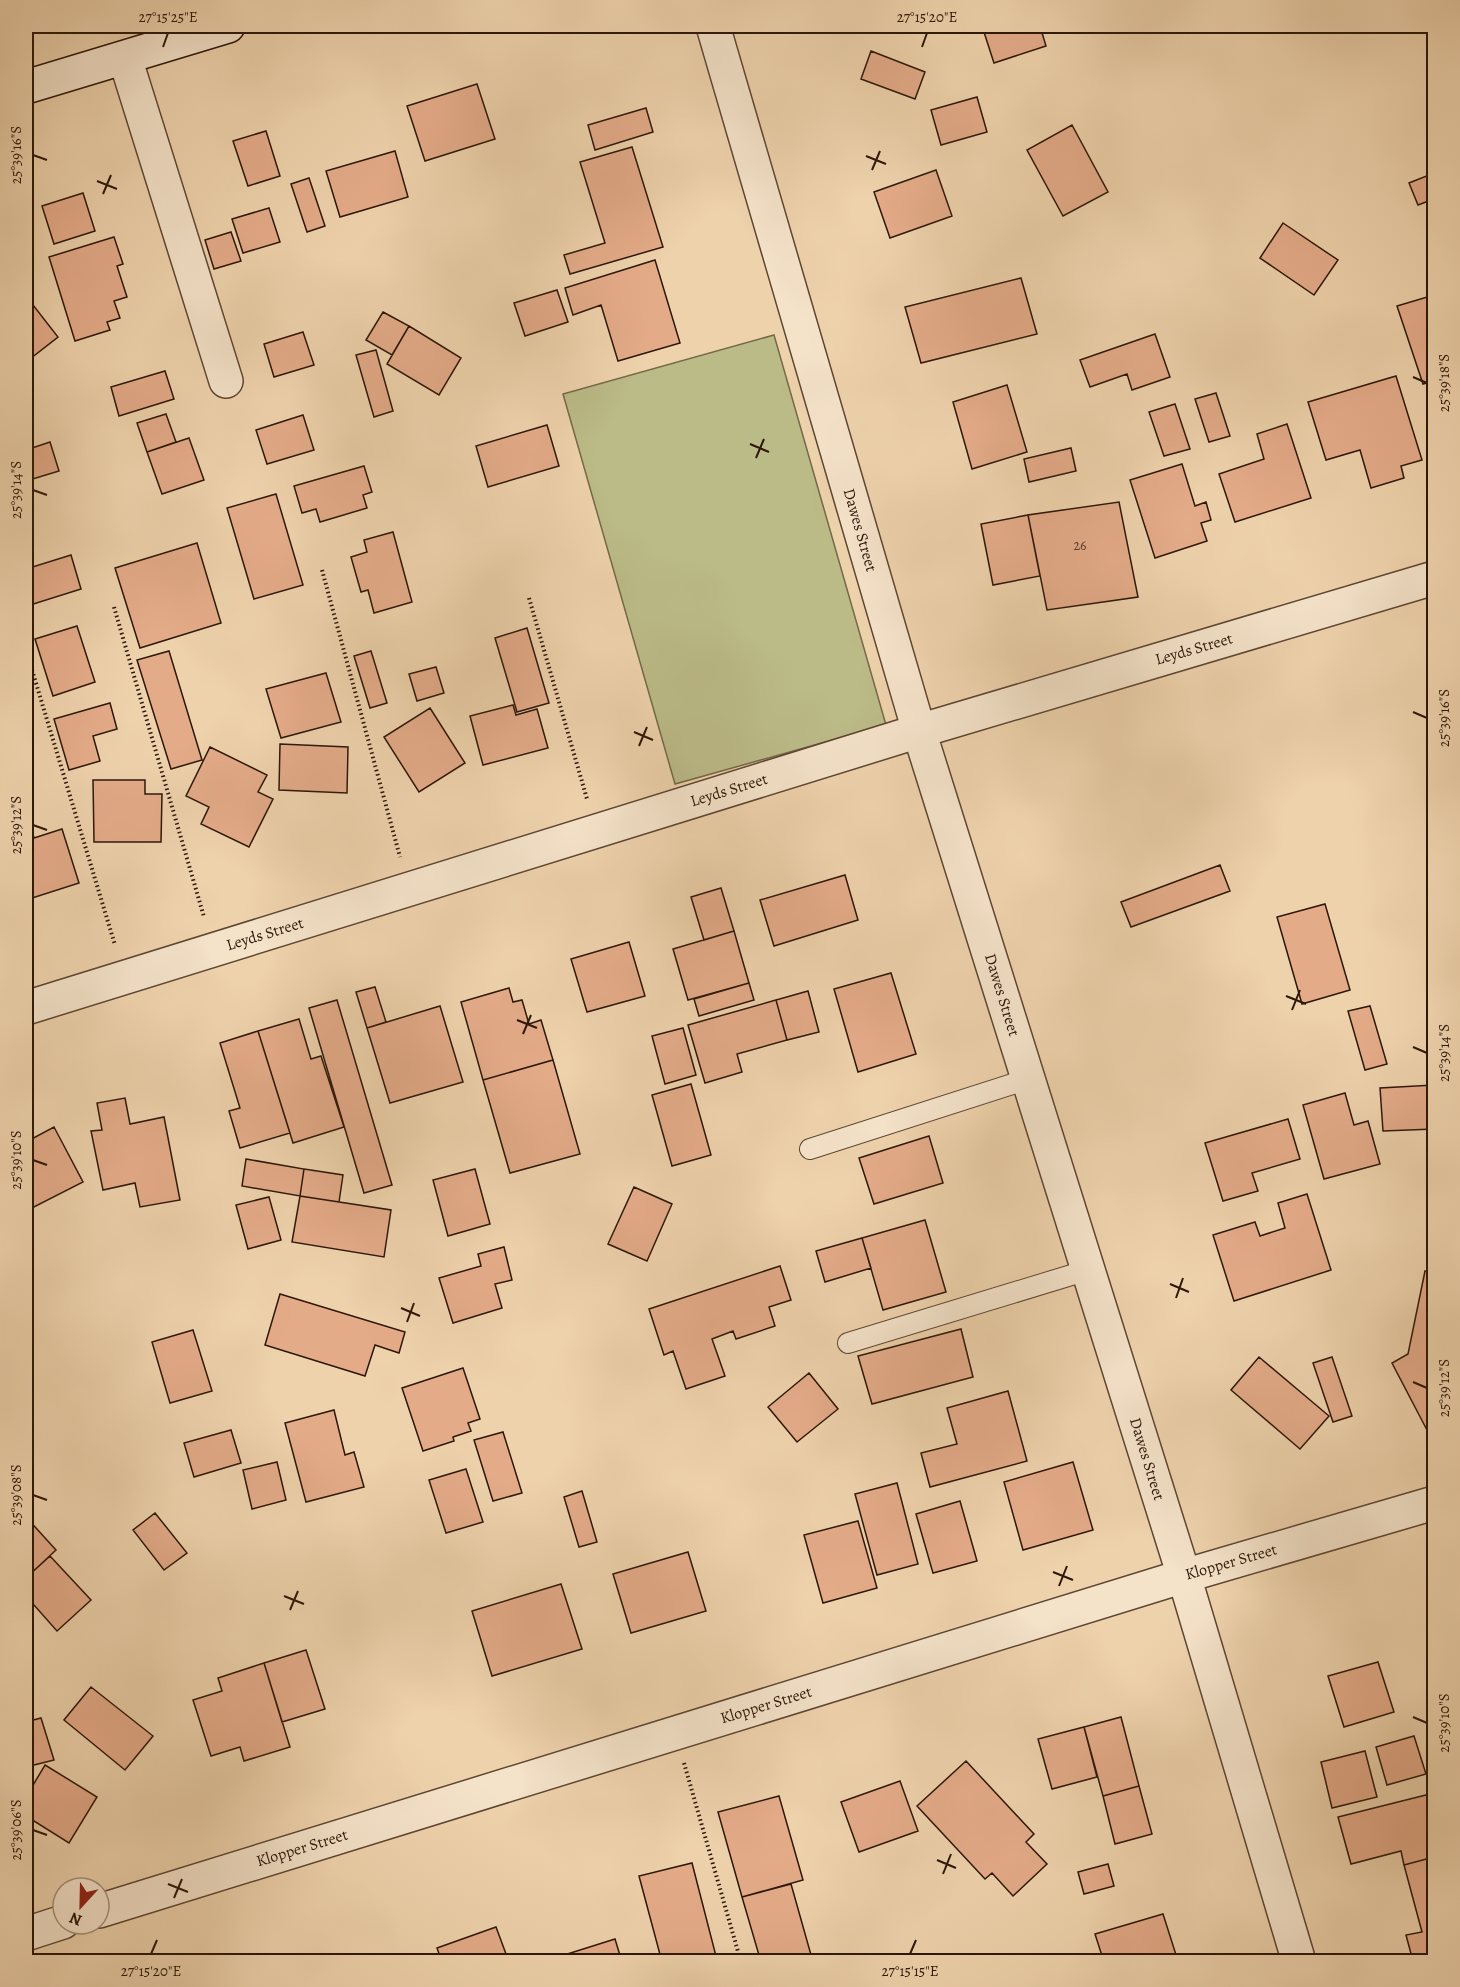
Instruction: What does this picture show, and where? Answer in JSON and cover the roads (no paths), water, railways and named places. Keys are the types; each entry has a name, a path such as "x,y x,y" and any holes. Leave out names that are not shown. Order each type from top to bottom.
{"street":[{"path":"26,87 228,26"},
{"name":"Dawes Street","path":"713,26 919,731 1184,1576 1299,1962"},
{"path":"125,58 226,381"},
{"name":"Leyds Street","path":"26,1008 919,731 1434,578"},
{"name":"Klopper Street","path":"111,1907 1184,1576 1434,1503"},
{"path":"26,1934 51,1926"}],"lane":[{"path":"810,1149 1028,1079"},
{"path":"848,1342 1088,1270"}]}
